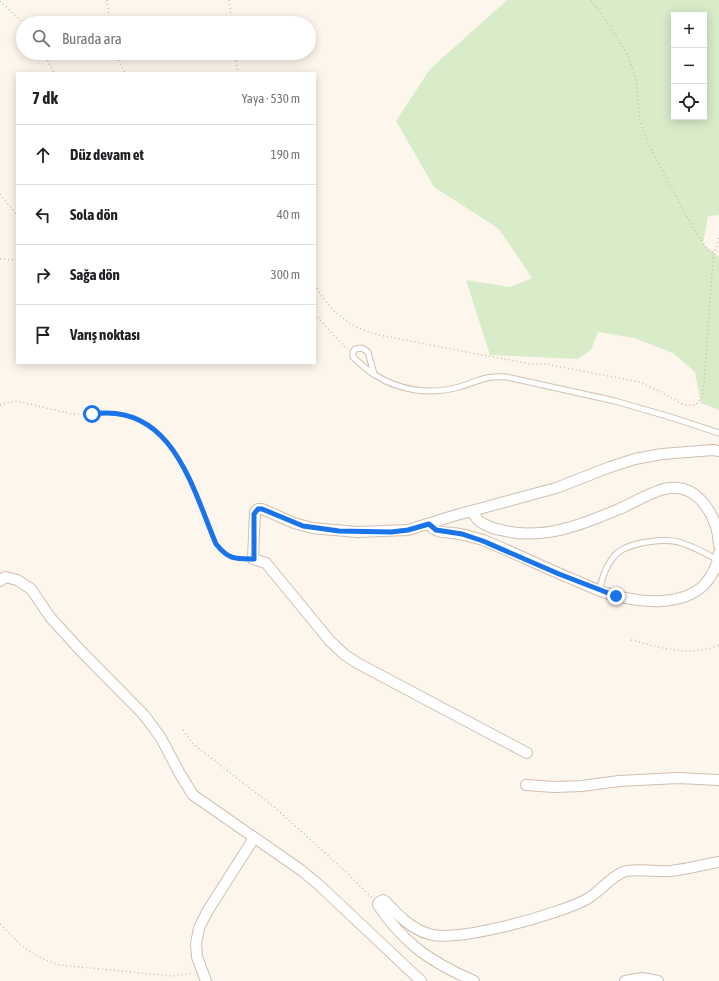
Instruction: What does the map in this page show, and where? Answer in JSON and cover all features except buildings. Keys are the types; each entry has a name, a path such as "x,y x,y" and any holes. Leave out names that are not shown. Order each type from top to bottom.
{"street":[{"path":"527,753 359,664 345,655 330,642 266,564 254,559 254,514 258,509 262,509 303,526 339,531 391,532 408,530 556,488 635,459 662,454 713,450 719,451"},
{"path":"471,511 479,521 498,530 517,534 539,534 552,532 590,521 663,489 681,488 691,491 709,511 716,526 719,545"},
{"path":"429,524 436,530 462,534 483,541 599,590 616,596 641,600 667,600 682,598 696,591 707,582 714,570 718,556"},
{"path":"0,581 5,577 17,580 31,589 50,617 80,650 135,705 153,726 193,795 301,870 319,885 421,981"},
{"path":"526,785 554,787 582,786 620,781 678,778 719,780"},
{"path":"204,976 196,950 199,928 207,912 254,838"},
{"path":"474,981 436,963 417,950 397,932 389,922 378,906 379,902 383,900 386,902 409,924 422,932 437,936 453,936 521,922 581,903 595,894 614,877 623,872 634,870 673,870 719,862"},
{"path":"625,981 642,978 658,981"}],"lane":[{"path":"374,374 367,350 357,348 353,352 353,357 374,374 397,385 425,391 452,389 488,377 506,377 615,401 719,433"},
{"path":"599,590 607,566 614,556 626,547 665,539 679,541 718,556"}],"path":[{"path":"107,0 109,16"},
{"path":"229,0 231,16"},
{"path":"591,0 619,39 630,60 637,85 640,120 647,141 664,176 691,224 707,249 714,254"},
{"path":"0,1 16,16"},
{"path":"48,60 54,72"},
{"path":"119,60 125,72"},
{"path":"236,60 238,72"},
{"path":"0,194 16,214"},
{"path":"316,287 322,297 335,312 349,323 367,332 531,364 546,364 639,382 661,392 680,404 691,406 698,402 703,396 714,254 719,238"},
{"path":"0,259 16,260"},
{"path":"316,315 340,342 353,352"},
{"path":"0,405 6,402 17,401 72,414 119,413 142,420 165,440 185,467 213,537 220,548 227,555 237,559 254,559"},
{"path":"631,640 668,649 691,652 706,650 719,645"},
{"path":"183,730 193,744 273,806 344,870 369,895 379,902"},
{"path":"0,924 28,951 42,959 60,965 172,976 204,976"}],"green space":[{"path":"507,0 719,0 719,215 708,216 703,244 719,257 719,410 701,403 695,372 673,353 634,338 598,332 591,350 578,359 490,355 466,280 510,287 532,278 499,229 434,187 396,121 430,69"}],"route":[{"path":"92,414 119,413 135,417 142,420 158,433 185,467 216,544 227,555 237,559 254,559 254,512 258,509 262,509 303,526 339,531 391,532 408,530 429,524 440,532 451,532 473,537 604,593 616,596"}]}
